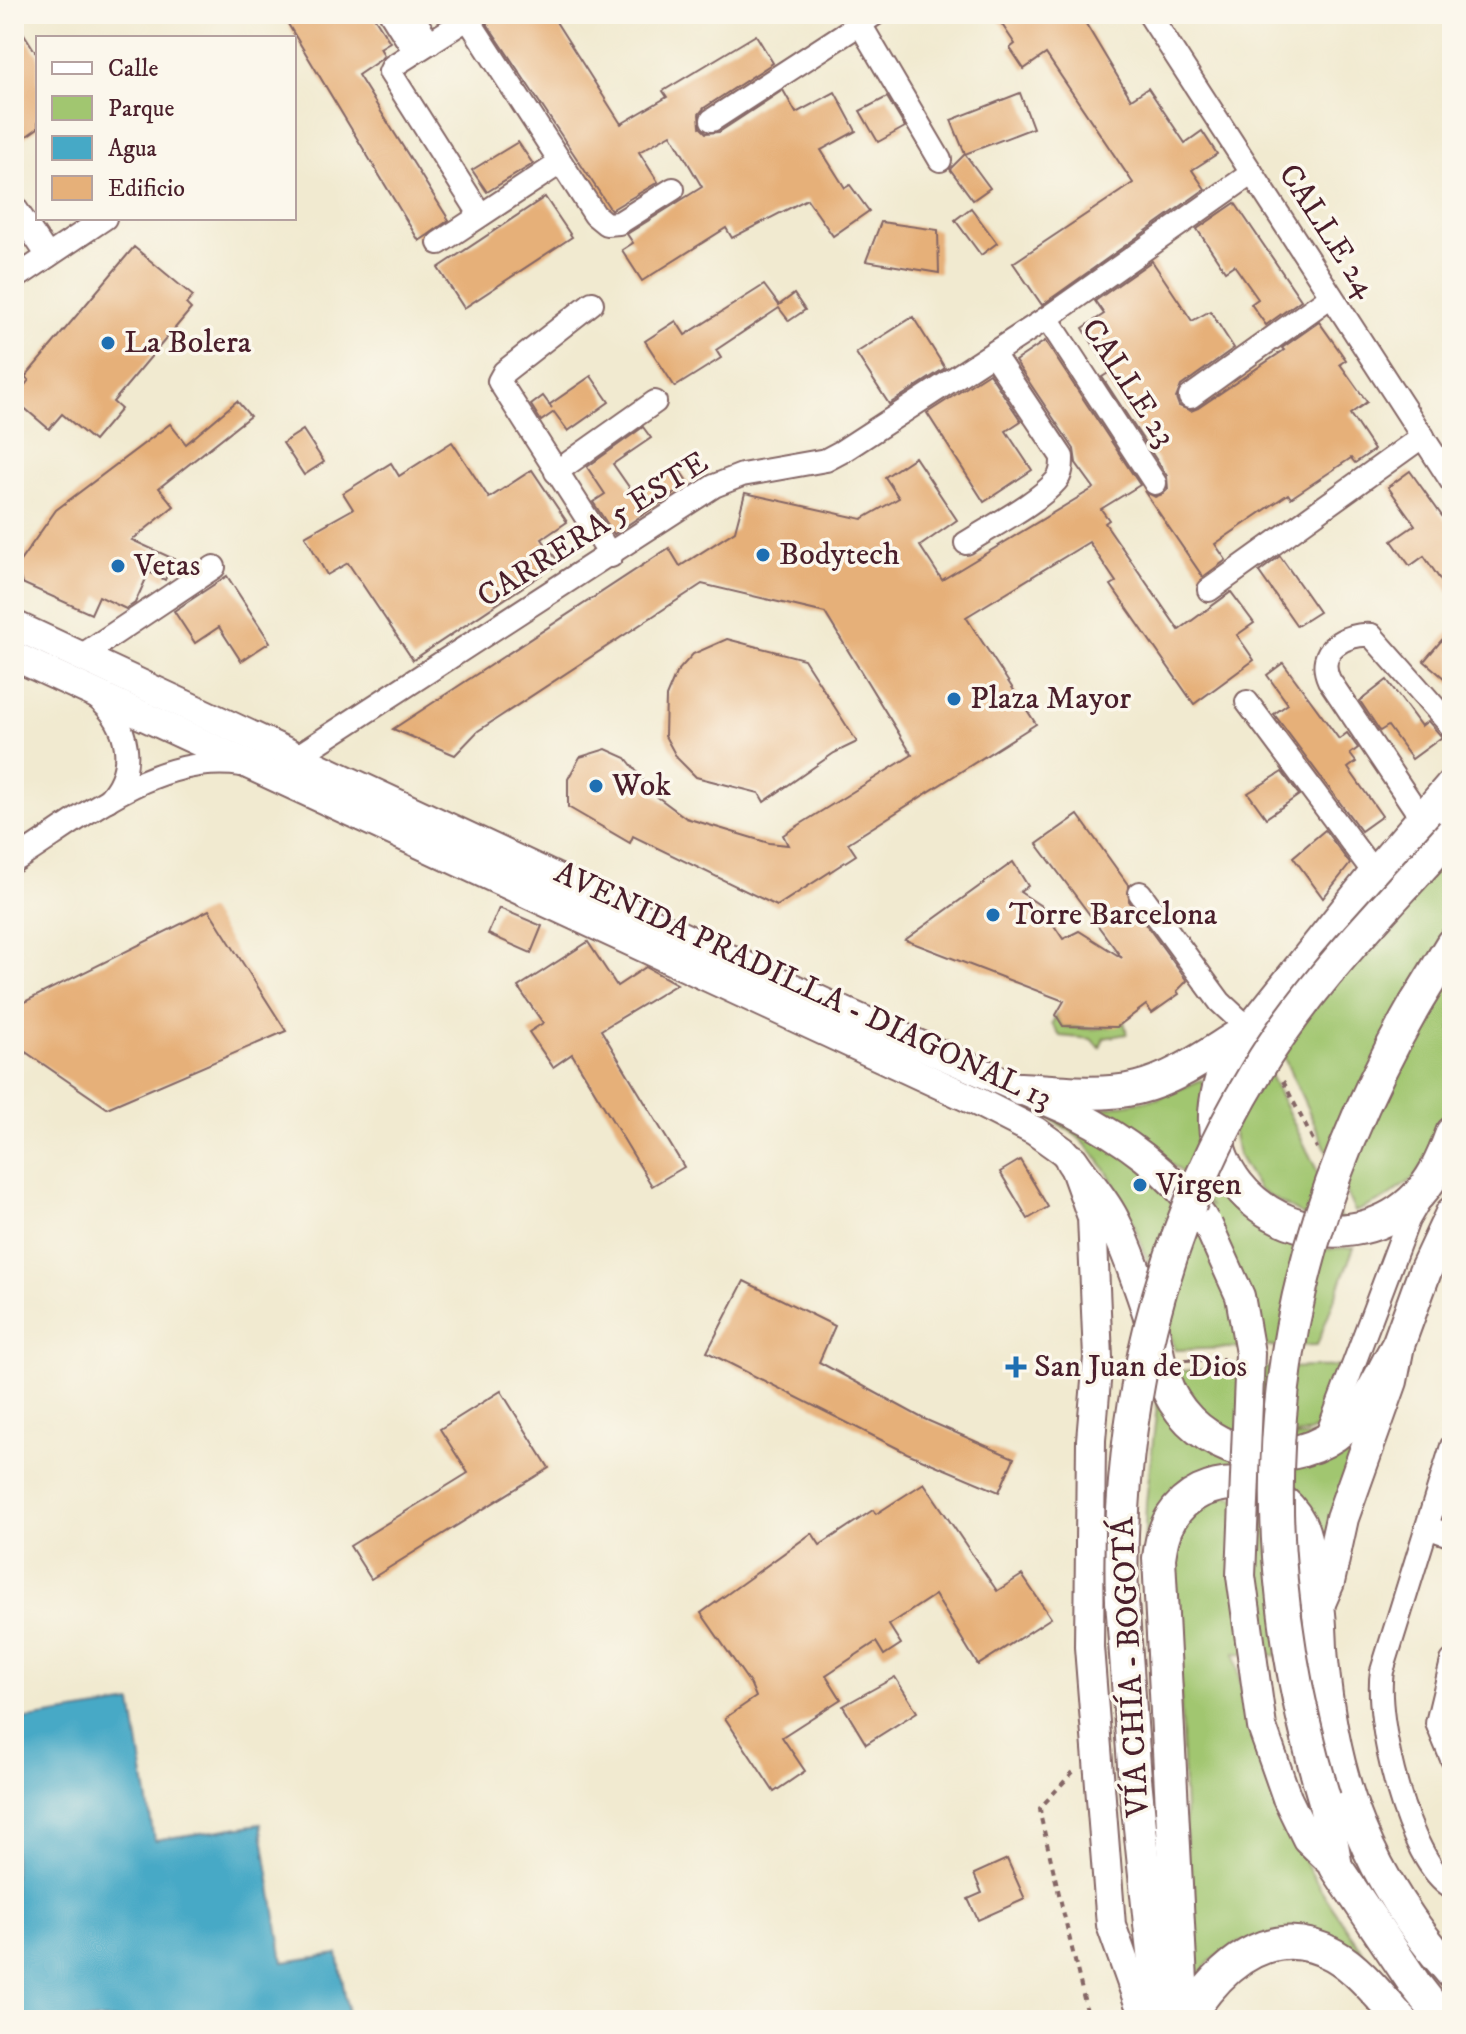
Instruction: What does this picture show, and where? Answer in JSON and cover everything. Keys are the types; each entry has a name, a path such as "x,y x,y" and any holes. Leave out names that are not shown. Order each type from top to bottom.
{"highway":[{"path":"1452,785 1375,874 1229,1057 1217,1090 1215,1124 1221,1152 1233,1177 1251,1199 1273,1216 1299,1228 1327,1232 1355,1230 1386,1220 1413,1201 1433,1176 1452,1133"},
{"name":"VÍA CHÍA - BOGOTÁ","path":"1160,2020 1135,1779 1122,1600 1122,1492 1136,1394 1161,1287 1196,1185 1256,1071 1369,923 1452,833"},
{"path":"1443,2020 1414,1983 1336,1867 1324,1798 1299,1706 1282,1612 1275,1485 1282,1390 1297,1296 1333,1174 1377,1073 1452,944"},
{"path":"1020,1089 1105,1093 1136,1088 1190,1066 1250,1030"},
{"path":"1072,1161 1113,1220 1149,1316 1165,1383 1183,1413 1212,1439 1255,1454 1302,1451 1325,1441 1346,1427 1362,1406 1398,1345"},
{"path":"1318,1605 1328,1582 1342,1518 1391,1381 1398,1345 1425,1271 1452,1214"},
{"path":"1184,2020 1158,1584 1163,1535 1171,1517 1185,1501 1218,1485 1252,1486 1268,1492 1283,1502 1301,1526 1307,1541 1309,1577 1318,1605 1329,1715 1349,1805 1363,1842 1399,1904 1452,1973"},
{"path":"1184,2020 1229,1964 1248,1952 1292,1945 1315,1948 1334,1955 1351,1968 1401,2020"}],"main road":[{"name":"AVENIDA PRADILLA - DIAGONAL 13","path":"14,625 829,1005 1102,1128 1128,1144 1174,1183 1208,1225 1227,1261 1240,1296 1250,1353 1241,1576 1262,1727 1287,1798 1307,1839 1336,1867"},
{"name":"AVENIDA PRADILLA - DIAGONAL 13","path":"14,656 980,1103 1035,1131 1072,1161 1086,1194 1095,1246 1098,1358 1091,1440 1087,1555 1089,1647 1111,1925 1145,2020"}],"street":[{"path":"391,14 422,48"},
{"path":"411,14 422,48"},
{"name":"CALLE 24","path":"1149,14 1452,482"},
{"path":"480,214 391,80 393,66 471,16 595,215 606,224 619,223 673,189"},
{"path":"712,120 867,19 940,160"},
{"path":"439,243 560,163"},
{"name":"CARRERA 5 ESTE","path":"298,756 611,556 714,486 742,475 826,460 841,452 1047,318 1252,173"},
{"path":"14,206 48,256"},
{"path":"14,279 102,220"},
{"path":"1190,397 1331,296"},
{"path":"592,303 504,372 499,381 611,556"},
{"name":"CALLE 23","path":"1047,318 1155,483"},
{"path":"966,543 1049,487 1060,475 1062,466 1062,457 993,354"},
{"path":"556,472 655,402"},
{"path":"1209,590 1423,436"},
{"path":"81,656 214,567"},
{"path":"1422,819 1329,680 1326,659 1336,642 1357,634 1371,635 1452,727"},
{"path":"90,692 112,709 125,733 127,761 120,787 102,806"},
{"path":"1247,702 1375,874"},
{"path":"14,861 159,773 192,764 226,763 259,768"},
{"path":"1140,893 1220,1002 1250,1030"},
{"path":"1325,1441 1408,1220 1433,1176"},
{"path":"1452,1446 1382,1671 1379,1697 1401,1803 1427,1856 1444,1883 1452,1887"},
{"path":"1427,1527 1452,1536"},
{"path":"1452,1661 1439,1703 1437,1723 1452,1759"}],"path":[{"path":"1089,2020 1040,1808 1097,1747"}],"green space":[{"path":"1452,845 1452,1090 1434,1148 1414,1178 1385,1199 1355,1212 1268,1023"},
{"path":"1056,1015 1063,1026 1079,1028 1103,1028 1124,1021 1127,1034 1104,1038 1100,1048 1091,1039 1060,1036 1052,1024"},
{"path":"1259,1053 1342,1221 1313,1221 1259,1190 1238,1155 1233,1129"},
{"path":"1201,1080 1208,1086 1213,1170 1231,1203 1254,1226 1282,1242 1311,1249 1354,1247 1317,1345 1175,1350 1140,1239 1115,1184 1081,1140 1029,1107 1109,1143 1212,1207 1179,1170 1094,1110 1159,1098"},
{"path":"1348,1366 1320,1428 1275,1438 1236,1432 1219,1423 1190,1393 1179,1371"},
{"path":"1158,1397 1197,1442 1361,1434 1325,1541 1307,1508 1288,1490 1228,1470 1144,1555 1146,1502"},
{"path":"1218,1495 1262,1501 1306,1657 1235,1653 1255,1744 1284,1822 1303,1858 1324,1895 1377,1971 1333,1937 1297,1930 1239,1942 1209,1962 1192,1986 1174,1541 1187,1515"}],"water":[{"path":"132,1703 154,1840 261,1824 283,1962 338,1954 349,2020 14,2020 14,1721"}],"building":[{"path":"282,14 372,14 390,42 380,48 384,55 380,60 358,75 449,220 419,241"},
{"path":"489,14 551,14 621,124 667,97 663,91 756,35 773,63 704,108 699,114 700,127 706,133 719,132 783,90 796,113 835,92 856,131 821,150 845,188 850,185 869,211 833,236 807,199 732,238 726,228 642,281 622,250 633,243 627,234 702,187 671,134 639,152 658,182 611,210 486,22"},
{"path":"995,14 1080,14 1131,99 1148,88 1185,143 1202,131 1217,154 1192,170 1205,189 1042,305 1013,263 1133,183 1046,54 1024,69 1010,48 1015,44"},
{"path":"14,18 36,53 36,129 14,145"},
{"path":"1020,93 1033,128 965,154 951,120"},
{"path":"887,97 905,127 878,142 860,111"},
{"path":"518,142 533,164 487,192 472,170"},
{"path":"965,154 990,188 973,200 950,169"},
{"path":"545,197 572,237 464,308 438,268"},
{"path":"1235,203 1301,300 1266,325 1251,304 1258,299 1234,265 1225,271 1197,229"},
{"path":"971,208 997,243 981,255 955,220"},
{"path":"881,222 938,230 939,273 866,261"},
{"name":"La Bolera","path":"134,247 193,296 186,304 191,309 113,402 121,409 94,441 62,414 49,429 14,399 29,380 25,377"},
{"path":"1152,261 1192,321 1210,311 1234,348 1181,386 1176,398 1179,406 1191,411 1198,408 1284,350 1282,348 1319,322 1346,360 1340,364 1367,402 1350,414 1374,450 1355,463 1351,458 1291,498 1288,494 1215,544 1226,560 1203,577 1144,491 1155,497 1163,494 1168,489 1167,476 1102,377 1110,372 1083,328 1104,314 1095,301"},
{"path":"764,285 779,305 794,294 805,310 789,321 779,308 716,350 721,358 675,387 645,341 676,321 685,335"},
{"path":"913,317 945,368 889,404 856,353"},
{"path":"1045,341 1140,485 1101,509 1109,520 1105,523 1179,630 1231,592 1254,623 1237,635 1254,660 1194,704 1111,585 1116,582 1089,542 966,617 1036,724 848,843 856,855 777,906 633,836 630,843 568,807 568,779 580,757 606,749 626,758 655,795 686,818 769,843 788,845 783,835 912,755 825,613 702,584 478,731 455,755 393,729 669,548 680,566 735,531 745,493 862,519 899,498 885,477 915,457 957,520 920,546 942,580 1094,488 1076,463 1074,449 1015,361"},
{"path":"989,373 1021,421 1006,431 1032,470 984,502 927,413"},
{"path":"591,376 609,402 568,431 554,412 541,421 531,405 543,396 549,405"},
{"path":"237,401 250,416 159,488 174,506 132,540 174,559 165,580 149,572 135,603 126,609 99,596 91,614 22,583 16,567 56,510 170,424 186,444"},
{"path":"643,427 651,438 613,464 636,497 678,468 689,484 614,534 593,502 605,494 587,467"},
{"path":"303,430 324,462 304,475 283,443"},
{"path":"452,442 489,498 532,470 567,522 542,539 559,563 413,660 348,563 327,575 305,536 353,509 343,493 391,463 399,476"},
{"path":"1410,471 1452,530 1452,597 1424,556 1410,566 1392,541 1415,525 1388,487"},
{"path":"1280,556 1319,612 1297,626 1259,572"},
{"path":"227,576 270,642 241,661 219,627 195,643 174,611"},
{"path":"1452,628 1452,685 1424,661"},
{"path":"727,639 804,659 857,742 834,753 764,802 759,793 696,777 677,758 665,736 666,697 676,673 693,654"},
{"path":"1283,663 1339,739 1347,733 1358,748 1350,754 1356,762 1348,768 1382,816 1361,831 1274,714 1288,704 1267,675"},
{"path":"1387,680 1421,726 1428,721 1442,737 1412,759 1388,726 1380,731 1360,701"},
{"path":"1282,772 1299,795 1266,818 1248,793"},
{"name":"Torre Barcelona","path":"1078,815 1129,886 1129,901 1187,981 1177,991 1179,994 1152,1013 1146,1005 1117,1027 1063,1026 1056,1015 1064,1001 905,940 1013,862 1028,886 1020,892 1041,906 1063,939 1079,931 1122,958 1037,844"},
{"path":"1325,830 1350,864 1323,898 1293,857"},
{"path":"499,908 542,926 531,953 488,934"},
{"path":"209,910 286,1031 107,1108 14,1044 14,1007"},
{"path":"588,942 617,986 646,967 677,984 601,1030 684,1167 652,1186 572,1054 553,1067 529,1032 543,1023 518,987"},
{"path":"1020,1160 1048,1207 1028,1219 1000,1172"},
{"path":"744,1281 835,1326 819,1362 922,1418 1014,1458 999,1492 907,1453 707,1352"},
{"path":"501,1391 549,1468 371,1579 350,1546 468,1473 440,1429"},
{"path":"924,1483 997,1591 1022,1575 1051,1618 978,1665 935,1595 889,1625 901,1644 884,1655 876,1642 826,1675 841,1699 782,1737 805,1771 774,1792 725,1718 756,1697 701,1613 812,1533 820,1545 873,1510 876,1514"},
{"path":"895,1677 917,1712 866,1744 843,1706"},
{"path":"1007,1859 1025,1899 978,1920 968,1899 982,1893 974,1874"}],"place":[{"name":"La Bolera","path":"108,343"},
{"name":"Bodytech","path":"763,555"},
{"name":"Vetas","path":"118,566"},
{"name":"Plaza Mayor","path":"954,699"},
{"name":"Wok","path":"596,786"},
{"name":"Torre Barcelona","path":"993,915"},
{"name":"Virgen","path":"1140,1185"},
{"name":"San Juan de Dios","path":"1016,1367"}]}
